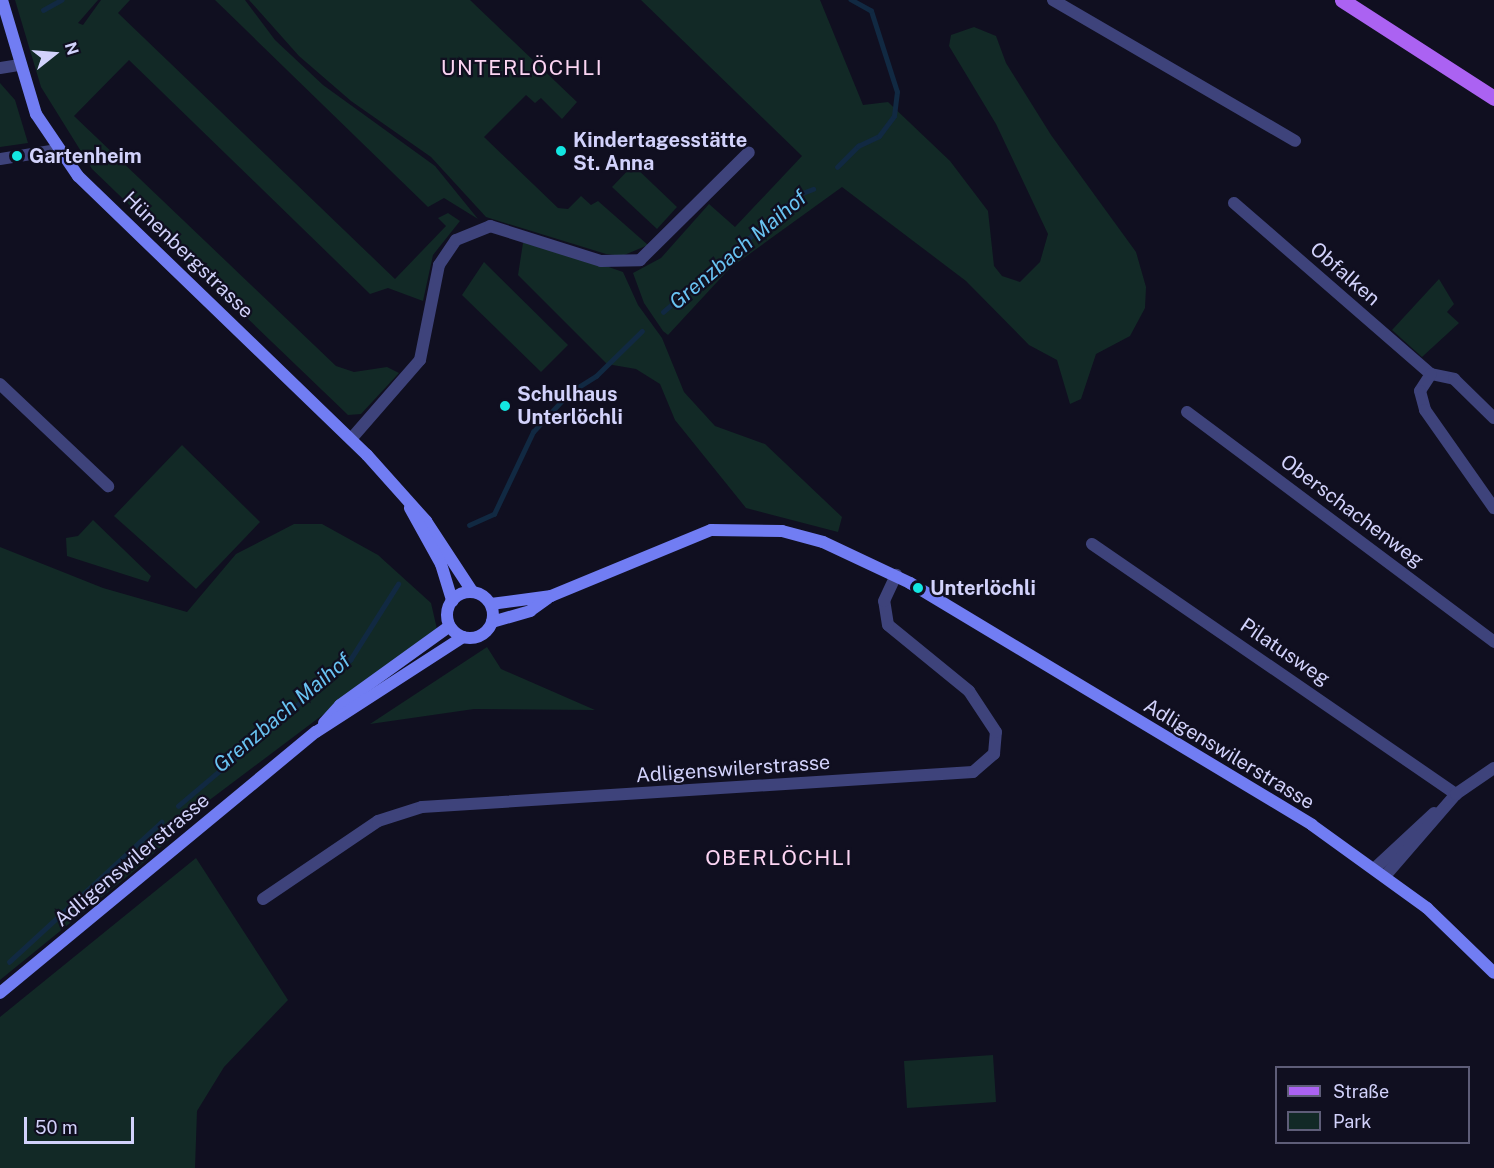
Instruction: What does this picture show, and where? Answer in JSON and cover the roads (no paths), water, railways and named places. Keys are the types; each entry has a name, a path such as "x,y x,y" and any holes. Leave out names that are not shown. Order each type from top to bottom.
{"main road":[{"name":"Hünenbergstrasse","path":"2,0 36,114 57,150 78,176 351,439 406,502 426,521 472,591"},
{"path":"1342,0 1494,98"},
{"name":"Hünenbergstrasse","path":"406,502 441,564 452,601"},
{"name":"Adligenswilerstrasse","path":"492,622 530,611 551,596 682,538 734,527 782,531 823,542 896,575 1311,825 1380,872 1494,973"},
{"path":"472,591 491,604 492,622 480,636 463,637 450,626 452,601 472,591"},
{"name":"Adligenswilerstrasse","path":"491,604 551,596"},
{"name":"Adligenswilerstrasse","path":"316,732 340,705 450,626"},
{"name":"Adligenswilerstrasse","path":"0,993 316,732 463,637"}],"street":[{"path":"1053,0 1295,141"},
{"path":"0,68 20,65"},
{"path":"0,159 57,150"},
{"path":"351,439 420,360 439,265 456,240 490,226 601,261 640,260 749,152"},
{"name":"Obfalken","path":"1234,204 1431,374 1454,379 1494,418"},
{"path":"1431,374 1420,391 1425,410 1494,508"},
{"path":"0,384 108,486"},
{"name":"Oberschachenweg","path":"1187,412 1494,642"},
{"name":"Pilatusweg","path":"1092,543 1456,794"},
{"name":"Adligenswilerstrasse","path":"263,899 378,821 422,807 973,772 994,754 996,732 969,691 888,625 884,601 896,575"},
{"path":"1380,872 1456,794 1494,768"}],"waterway":[{"path":"43,10 61,0"},
{"name":"Grenzbach Maihof","path":"837,167 858,146 879,136 894,116 897,92 871,11 851,0"},
{"name":"Grenzbach Maihof","path":"663,312 800,194 813,189"},
{"name":"Grenzbach Maihof","path":"469,525 494,514 533,432 569,393 596,376 642,331"},
{"name":"Grenzbach Maihof","path":"178,806 350,660 398,584"},
{"path":"9,962 161,822"}],"place":[{"name":"Kindertagesstätte St. Anna","path":"561,151"},
{"name":"Gartenheim","path":"17,156"},
{"name":"Schulhaus Unterlöchli","path":"505,406"},
{"name":"Unterlöchli","path":"918,588"}],"district":[{"name":"UNTERLÖCHLI","path":"522,68"},
{"name":"OBERLÖCHLI","path":"779,858"}]}
